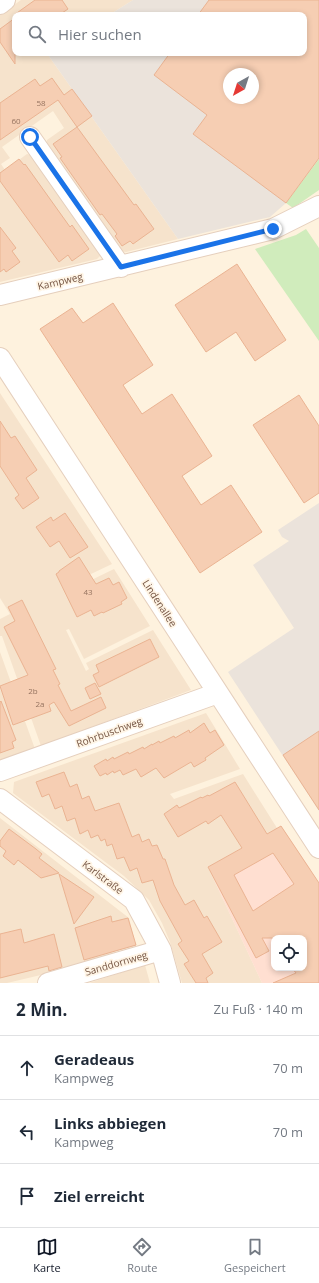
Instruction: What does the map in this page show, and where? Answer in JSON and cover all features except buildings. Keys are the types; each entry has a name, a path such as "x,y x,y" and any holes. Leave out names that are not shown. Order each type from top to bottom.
{"street":[{"path":"0,4 5,0"},
{"path":"30,137 121,267"},
{"name":"Kampweg","path":"0,295 121,267 273,229 319,206"},
{"name":"Lindenallee","path":"0,358 319,848"},
{"name":"Rohrbuschweg","path":"0,771 218,693"},
{"name":"Karlstraße","path":"0,799 134,900 161,950 170,983"},
{"name":"Sanddornweg","path":"48,983 161,950"}],"shaded area":[{"path":"21,0 133,0 114,12 12,12 12,56 49,56 178,239 126,252 116,250 45,150 47,140 64,128 53,111 2,147 10,158 1,164 5,170 27,154 36,156 104,252 97,259 0,282 0,15"},
{"path":"133,0 319,0 319,159 286,203 270,217 178,239 49,56 307,56 307,12 114,12"},
{"path":"0,393 112,564 72,583 75,588 114,569 150,626 84,659 69,629 66,630 86,671 89,669 86,663 153,630 191,690 41,746 2,636 0,636 0,619 10,614 0,598"},
{"path":"319,503 319,811 228,672 294,628 253,565 289,541 282,537 278,530"},
{"path":"0,652 35,749 0,761"},
{"path":"206,713 240,769 170,794 174,799 243,774 277,828 208,867 262,983 182,983 170,942 162,923 149,900 124,876 13,793 14,782"},
{"path":"0,818 129,918 136,946 117,951 79,966 7,983 0,983"},
{"path":"281,826 311,870 319,983 262,983 208,867"},
{"path":"145,965 150,983 89,983"}],"green space":[{"path":"319,159 319,190 293,208 286,203"},
{"path":"306,229 319,248 319,341 255,249 296,235"}],"route":[{"path":"30,137 121,267 273,229"}]}
